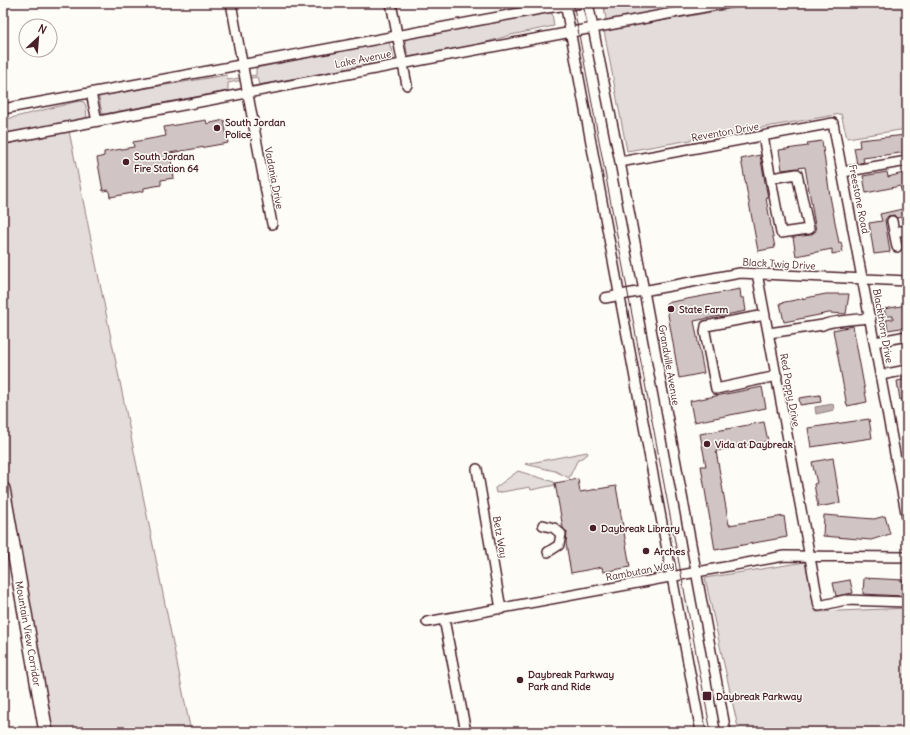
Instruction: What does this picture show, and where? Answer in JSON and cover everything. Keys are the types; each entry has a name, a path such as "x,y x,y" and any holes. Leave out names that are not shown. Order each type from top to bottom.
{"highway":[{"name":"Mountain View Corridor","path":"3,489 46,732"}],"street":[{"name":"Vadania Drive","path":"230,3 272,224"},
{"path":"391,3 406,85"},
{"name":"Lake Avenue","path":"3,109 565,4 583,3"},
{"name":"Grandville Avenue","path":"588,3 620,162 726,732"},
{"name":"Lake Avenue","path":"3,139 97,120 726,3"},
{"path":"565,4 701,732"},
{"path":"91,93 97,120"},
{"name":"Reventon Drive","path":"620,162 833,123"},
{"name":"Freestone Road","path":"833,123 863,279"},
{"path":"764,136 771,178 782,233 809,229 797,174 771,178"},
{"path":"843,172 907,162"},
{"path":"892,221 897,247"},
{"path":"894,232 907,230"},
{"name":"Black Twig Drive","path":"605,298 740,272 907,281"},
{"name":"Red Poppy Drive","path":"757,273 819,606 845,600 907,602"},
{"name":"Blackthorn Drive","path":"863,279 907,518"},
{"path":"765,315 706,326 705,332 714,382 716,389 777,376"},
{"path":"769,333 824,325 828,322 852,321 871,318"},
{"path":"875,342 907,336"},
{"path":"881,375 907,370"},
{"name":"Betz Way","path":"477,469 501,609"},
{"path":"543,525 554,528 561,534 559,545 548,552"},
{"name":"Rambutan Way","path":"427,622 784,556 809,555 907,557"},
{"path":"444,619 466,732"}],"shaded area":[{"path":"622,3 701,3 606,20 604,7"},
{"path":"763,3 907,3 907,129 847,138 841,114 627,151 604,31"},
{"path":"552,13 554,26 511,35 480,44 408,57 405,41 406,39"},
{"path":"389,42 394,59 392,61 259,85 257,77 228,83 228,91 104,114 102,113 99,98 100,96 226,75 228,80 256,75 256,68"},
{"path":"79,101 84,102 86,106 87,119 3,135 3,120"},
{"path":"69,131 191,732 51,732 3,460 3,145"},
{"path":"833,404 834,410 816,414 815,407"},
{"path":"587,452 588,454 577,461 569,478 555,471 525,464"},
{"path":"518,471 554,482 555,485 531,490 530,487 496,493 495,488"},
{"path":"805,562 816,612 907,608 907,729 890,732 739,732 705,578"}],"building":[{"path":"206,120 207,124 224,120 228,143 170,153 174,178 161,180 161,185 144,188 144,191 110,197 109,190 103,191 97,158 104,156 104,152 134,147 133,142 166,136 164,127"},
{"path":"906,135 907,152 863,158 864,162 857,164 854,148 860,147 859,140"},
{"path":"822,141 830,196 839,243 841,242 843,252 832,254 832,249 796,256 793,237 810,235 816,231 805,167 782,170 779,150 808,146 807,143"},
{"path":"760,155 775,248 758,251 741,159"},
{"path":"887,172 888,177 907,172 907,204 905,204 900,186 866,193 863,176"},
{"path":"907,208 907,224 904,224 901,217 897,218 894,215 888,216 885,220 890,252 874,254 869,223 882,221 880,214"},
{"path":"740,289 741,298 744,298 746,311 694,321 704,373 679,378 666,303"},
{"path":"826,294 849,294 846,314 829,313 784,322 780,303"},
{"path":"907,305 907,327 888,330 886,320 893,319 893,316 886,316 884,309"},
{"path":"853,326 867,402 847,406 833,330"},
{"path":"907,379 907,399 900,400 897,381"},
{"path":"762,387 766,408 694,422 690,401"},
{"path":"820,395 821,402 800,405 799,398"},
{"path":"869,419 872,438 811,447 808,428"},
{"path":"764,422 768,441 716,451 729,525 784,516 787,537 715,550 701,466 706,466 700,434"},
{"path":"833,458 840,503 818,507 814,484 817,483 812,462"},
{"name":"Daybreak Library","path":"578,479 580,492 616,486 630,567 603,572 602,567 571,573 566,543 567,532 563,528 555,483"},
{"path":"824,515 874,519 885,516 890,534 871,540 823,536"},
{"path":"864,578 903,580 902,596 863,594"},
{"path":"850,580 853,593 836,596 833,583"}],"tram line":[{"path":"573,3 711,732"}],"place":[{"name":"South Jordan Police","path":"217,128"},
{"name":"South Jordan Fire Station 64","path":"126,162"},
{"name":"State Farm","path":"671,309"},
{"name":"Vida at Daybreak","path":"707,444"},
{"name":"Daybreak Library","path":"593,528"},
{"name":"Arches","path":"646,551"},
{"name":"Daybreak Parkway Park and Ride","path":"520,680"},
{"name":"Daybreak Parkway","path":"707,696"}]}
